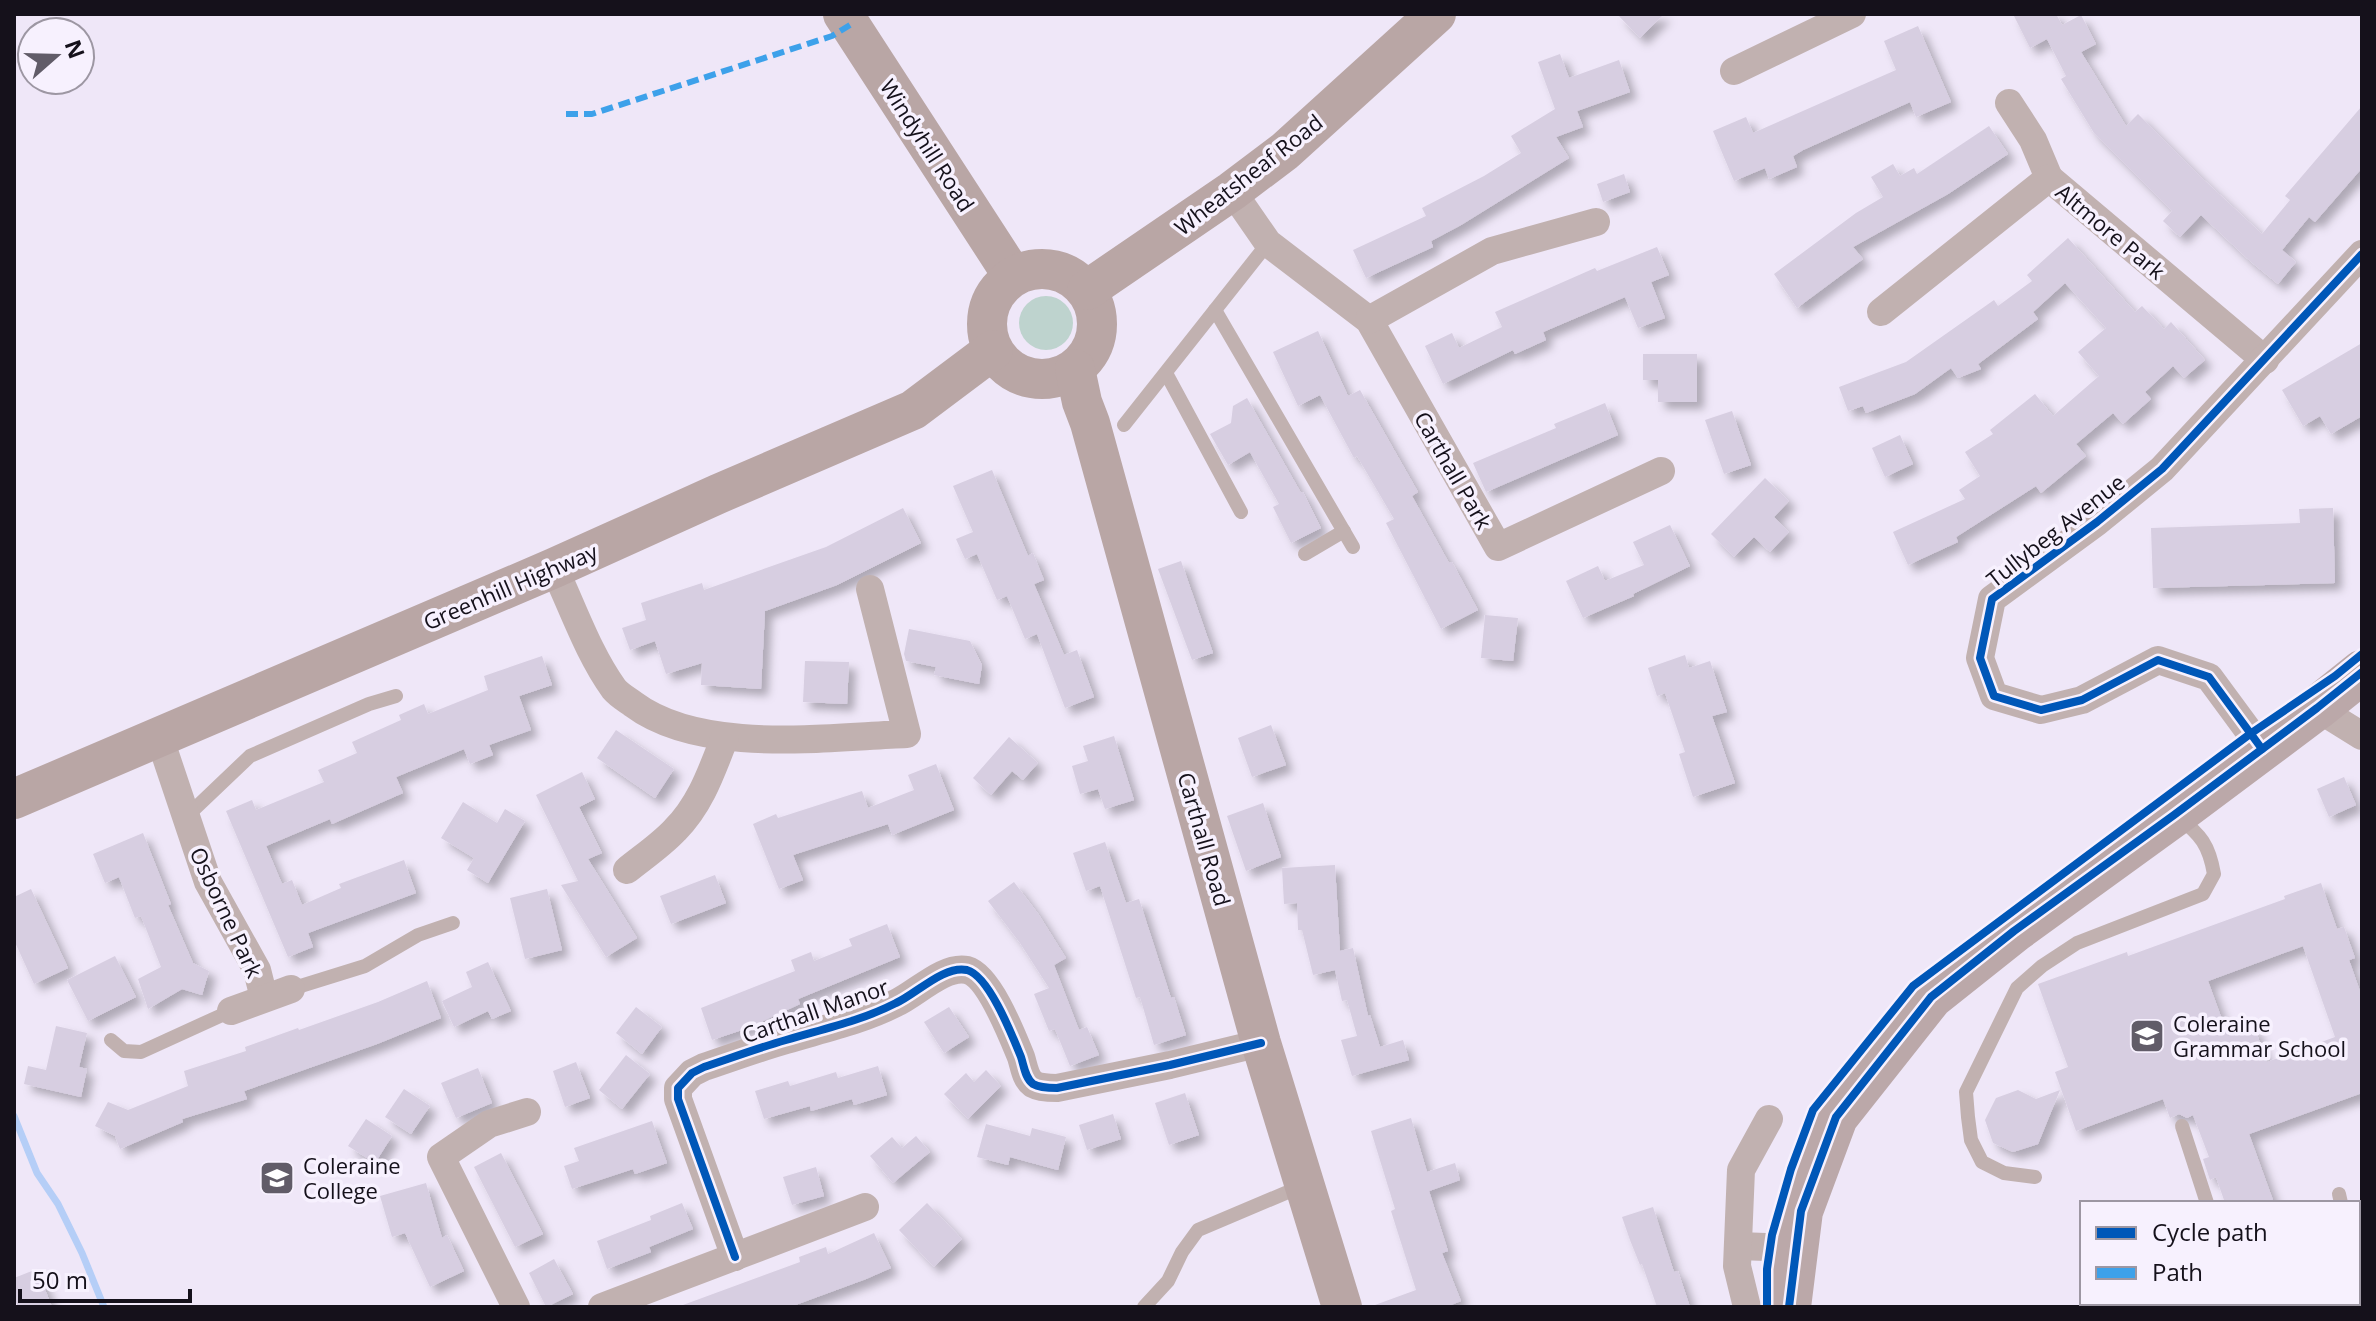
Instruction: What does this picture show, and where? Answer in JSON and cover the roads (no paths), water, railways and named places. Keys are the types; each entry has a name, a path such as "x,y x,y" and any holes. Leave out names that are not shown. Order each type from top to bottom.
{"main road":[{"name":"Windyhill Road","path":"843,14 1013,276"},
{"name":"Wheatsheaf Road","path":"1087,290 1285,151 1436,14"},
{"path":"1029,269 1053,269 1076,279 1087,290 1095,306 1098,324 1095,341 1087,357 1075,369 1058,377 1039,379 1020,375 1005,365 993,350 987,325 991,301 1013,276 1029,269"},
{"name":"Greenhill Highway","path":"14,799 554,568 913,410 993,350"},
{"name":"Carthall Road","path":"1075,369 1261,1043 1342,1307"},
{"path":"1789,1307 1801,1211 1836,1117 1931,997 2014,931 2174,815 2362,672"}],"street":[{"path":"1734,71 1852,14"},
{"path":"2009,103 2033,140 2049,178"},
{"name":"Altmore Park","path":"1881,312 2049,178 2265,360"},
{"name":"Carthall Park","path":"1232,191 1268,243 1369,320 1498,547 1661,471"},
{"path":"1369,320 1492,251 1596,222"},
{"name":"Tullybeg Avenue","path":"2262,749 2209,677 2158,660 2082,700 2041,710 1994,696 1980,658 1992,599 2097,522 2162,469 2362,254"},
{"path":"554,568 599,664 616,692 641,710 677,727 725,737 780,739 907,734 870,589"},
{"path":"2317,708 2360,731"},
{"name":"Osborne Park","path":"159,736 208,882 257,970 264,998"},
{"path":"635,852 677,829 705,786 725,737"},
{"name":"Carthall Manor","path":"735,1257 678,1099 678,1088 692,1073 704,1067 861,1019 899,1002 945,973 958,969 970,971 986,986 1021,1057 1027,1077 1034,1085 1057,1088 1261,1043"},
{"name":"Osborne Park","path":"231,1011 291,989"},
{"path":"516,1307 441,1157 489,1124 527,1112"},
{"path":"1747,1307 1737,1266 1741,1170 1769,1119"},
{"path":"602,1307 865,1207"},
{"path":"1738,1246 1797,1248"}],"lane":[{"path":"1124,425 1268,243"},
{"path":"1215,310 1353,547"},
{"path":"1166,373 1241,512"},
{"path":"1305,554 1344,531"},
{"path":"186,817 250,756 369,704 396,696"},
{"path":"2035,1177 2004,1173 1982,1162 1971,1140 1966,1092 2017,988 2042,966 2077,943 2203,894 2214,874 2210,852 2198,832 2174,815"},
{"name":"Osborne Park","path":"291,989 365,966 418,935 453,923"},
{"name":"Osborne Park","path":"111,1040 124,1051 141,1052 231,1011"},
{"path":"2182,1126 2206,1201"},
{"path":"1144,1307 1168,1281 1182,1252 1198,1230 1306,1184"}],"waterway":[{"path":"14,1116 37,1173 58,1204 104,1307"}],"place":[{"name":"Coleraine Grammar School","path":"2147,1036"},
{"name":"Coleraine College","path":"277,1178"}]}
